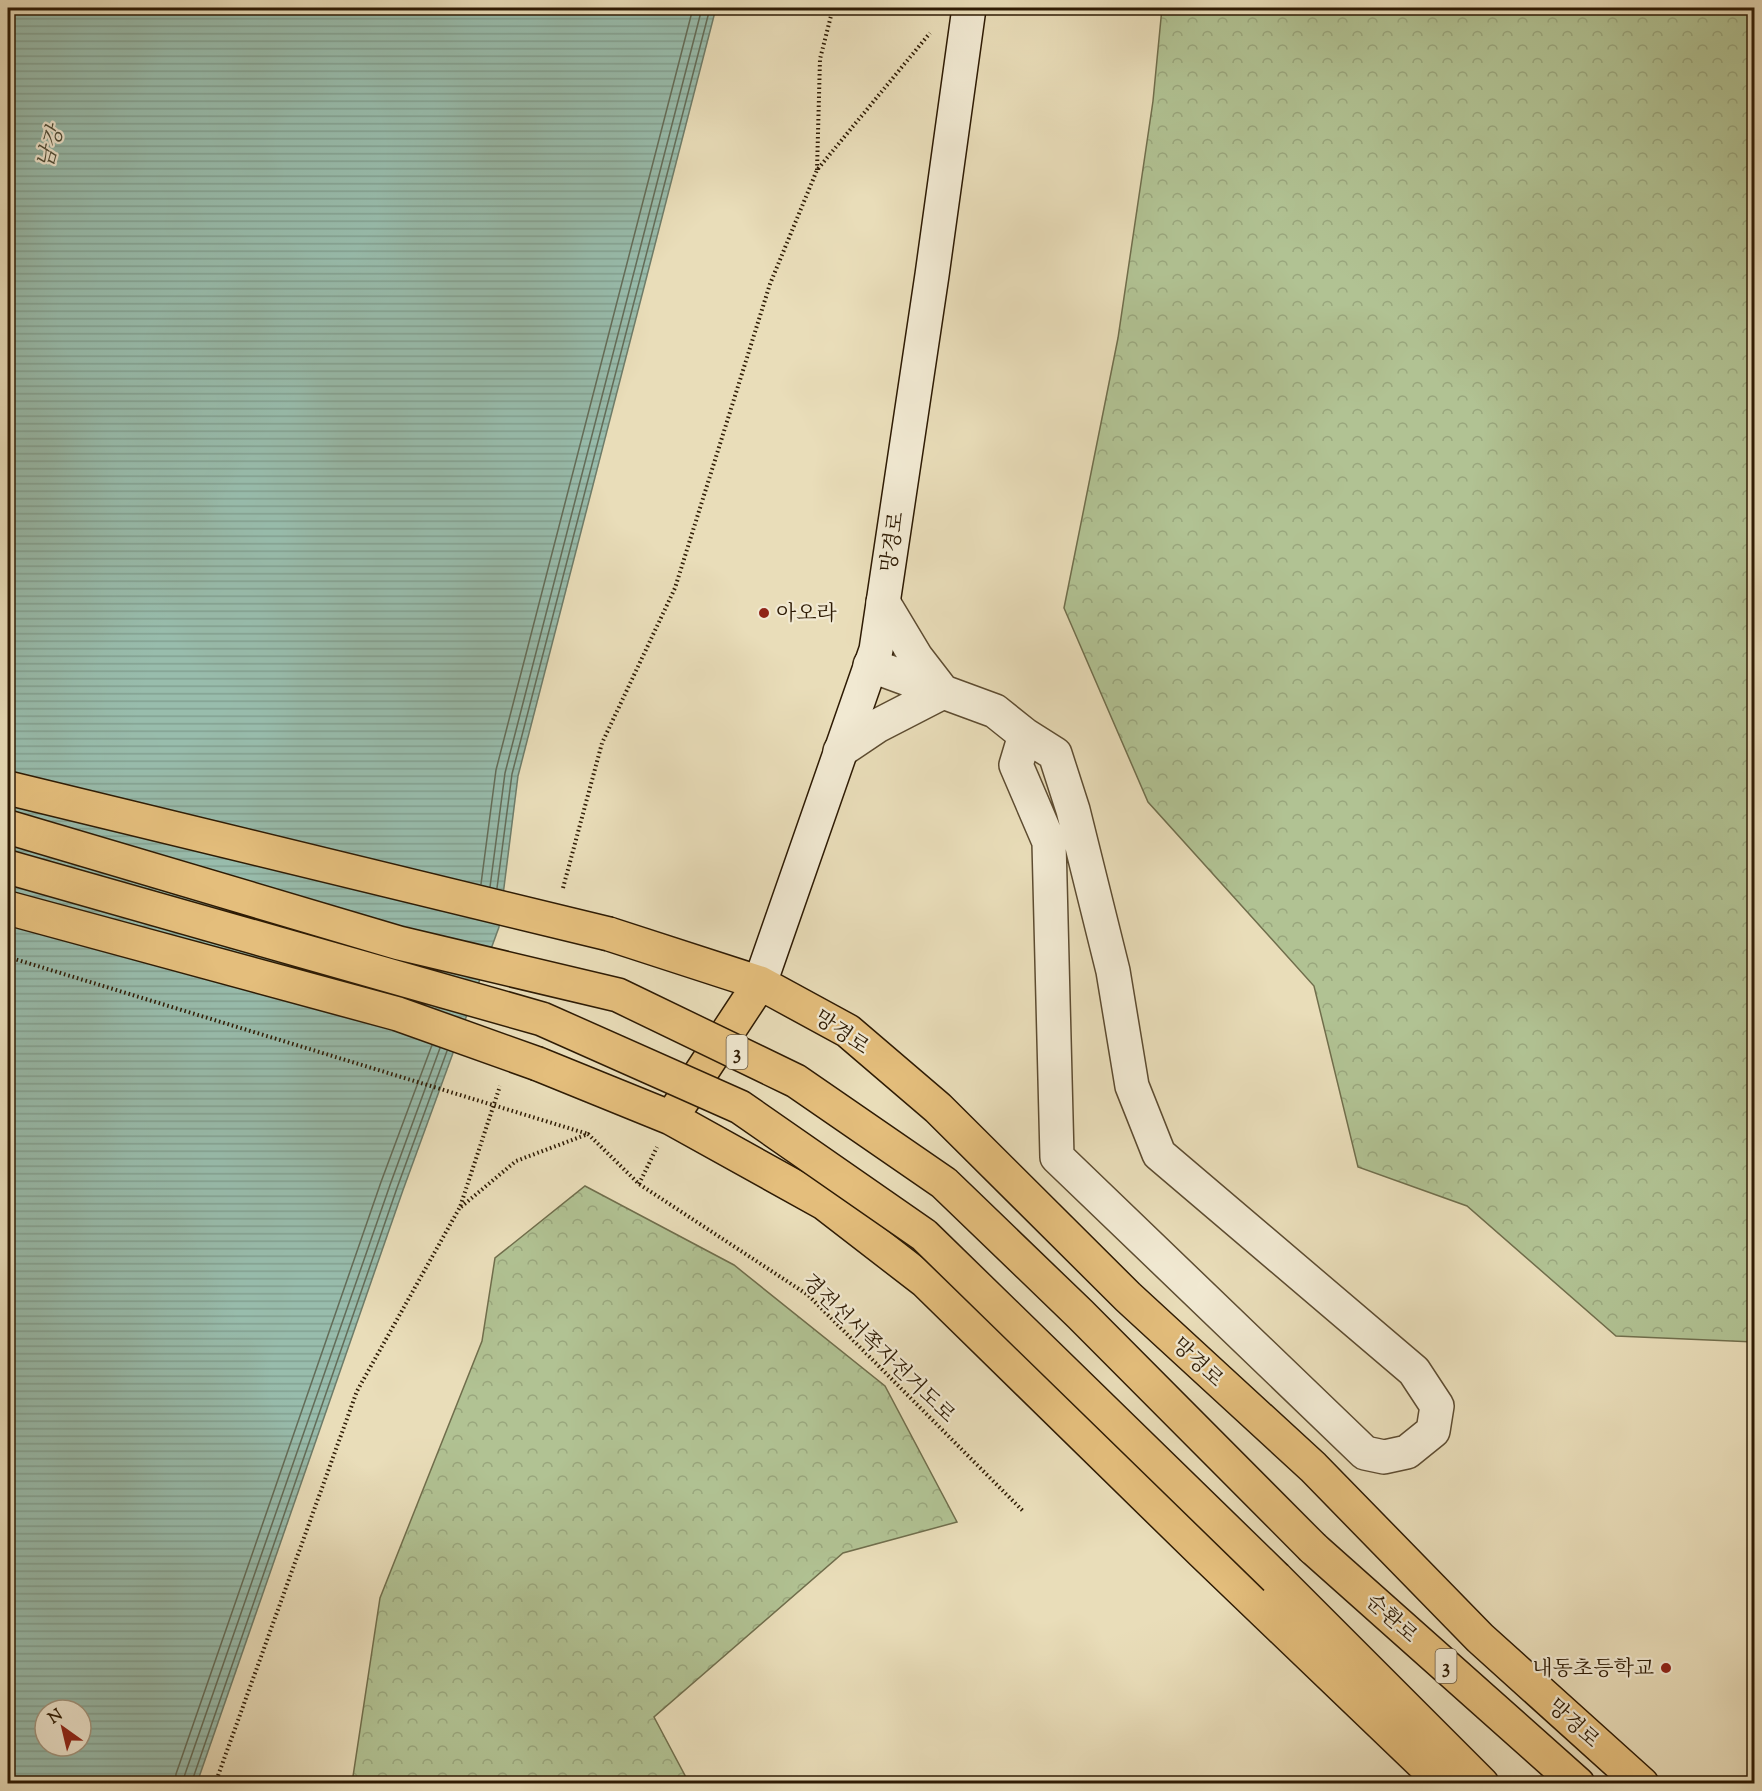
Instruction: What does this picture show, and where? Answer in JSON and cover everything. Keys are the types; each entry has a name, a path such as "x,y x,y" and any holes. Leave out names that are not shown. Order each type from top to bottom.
{"main road":[{"path":"8,788 609,934 760,983 671,1118"},
{"name":"순환로","path":"8,827 399,943 618,995 796,1081 944,1183 1080,1314 1314,1548 1578,1784"},
{"name":"3","path":"8,867 543,1019 740,1107 924,1235 1276,1578 1482,1784"},
{"path":"8,908 398,1014 538,1064 671,1118 824,1203 925,1281 1444,1784"},
{"name":"망경로","path":"760,983 848,1031 938,1108 1128,1297 1313,1467 1480,1638 1642,1784"}],"street":[{"name":"망경로","path":"760,983 876,650 969,8"},
{"path":"883,602 916,657 943,692"},
{"path":"870,665 995,711 1025,735 1055,754 1073,810 1113,971 1132,1086 1159,1154 1414,1371 1437,1407 1433,1431 1407,1452 1384,1457 1365,1453 1058,1157 1049,842 1017,765 1025,735"},
{"path":"840,751 877,726 943,692"}],"path":[{"path":"817,170 820,59 833,8"},
{"path":"562,889 602,743 675,588 770,284 817,170 937,26"},
{"path":"8,957 588,1134"},
{"path":"215,1784 357,1391 460,1207 502,1078"},
{"path":"460,1207 516,1161 588,1134"},
{"name":"경전선서쪽자전거도로","path":"588,1134 639,1184 808,1295 1024,1512"}],"green space":[{"path":"1162,8 1754,8 1754,1342 1616,1336 1467,1206 1358,1167 1314,986 1148,802 1064,608 1118,338 1153,101"},
{"path":"585,1186 734,1265 885,1386 957,1522 843,1553 654,1717 689,1783 352,1783 380,1598 482,1341 495,1258"}],"water":[{"name":"남강","path":"8,8 716,8 518,776 499,927 403,1190 197,1783 8,1784"}],"place":[{"name":"아오라","path":"764,613"},
{"name":"내동초등학교","path":"1666,1668"}]}
